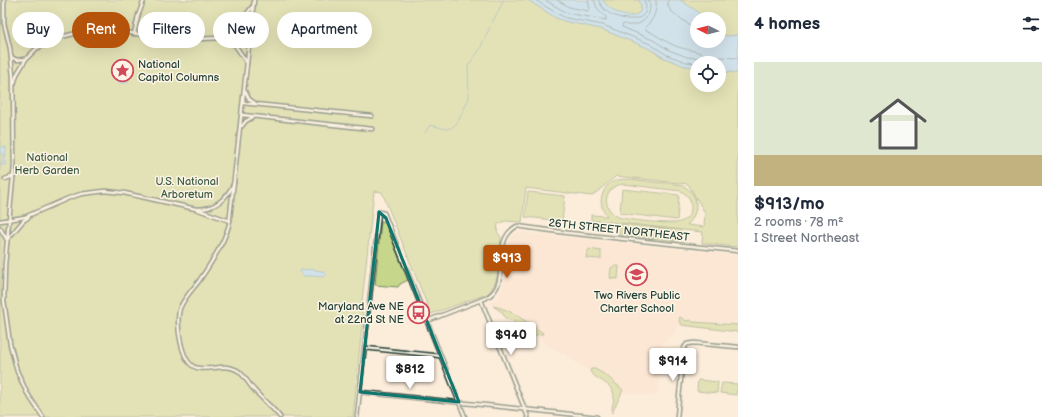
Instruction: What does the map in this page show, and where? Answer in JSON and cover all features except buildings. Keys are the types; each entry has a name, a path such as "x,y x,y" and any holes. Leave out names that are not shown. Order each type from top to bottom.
{"street":[{"path":"4,0 4,23 11,57 13,88 14,176 5,264 4,298 10,344 15,367 22,384 43,417"},
{"path":"134,34 138,16 144,0"},
{"path":"254,0 230,221 223,241 200,279 181,306 178,323 181,343 187,360 195,368 200,369 226,366 240,372 255,391 280,417"},
{"path":"248,12 253,5"},
{"path":"13,88 17,74 26,59 42,45 68,34 100,31 174,40 213,38"},
{"path":"237,48 247,63"},
{"path":"11,57 17,60 26,59"},
{"path":"244,89 249,99 258,104"},
{"path":"243,103 372,116"},
{"path":"242,115 372,129"},
{"path":"240,128 246,121 256,117"},
{"path":"4,179 14,176"},
{"path":"196,209 208,208 217,204 229,192 235,181"},
{"path":"0,221 33,214 69,198 100,191 121,192 196,209 230,221"},
{"path":"358,417 379,212 385,215 465,417"},
{"path":"7,240 23,221 33,214"},
{"name":"26TH STREET NORTHEAST","path":"481,300 492,294 498,286 504,240 510,230 517,226 568,233 738,251"},
{"path":"0,228 7,240"},
{"path":"427,321 481,300 528,417"},
{"path":"676,417 684,348 687,344 693,343 738,347"},
{"path":"365,348 441,356"},
{"path":"360,392 597,417"}],"highlighted area":[{"path":"379,212 386,218 459,402 360,392"}],"shaded area":[{"path":"518,232 738,255 738,332 678,326 674,335 668,338 667,342 663,342 658,394 654,396 622,392 564,354 546,345 529,330 522,317 488,303 496,298 501,291 509,240 512,235"}],"green space":[{"name":"U.S. National Arboretum","path":"0,0 528,0 556,18 601,29 648,48 662,57 690,66 690,92 726,92 726,72 738,73 738,247 702,243 703,232 591,220 591,215 607,216 602,208 601,202 606,187 617,180 632,179 674,184 687,188 694,197 696,209 687,225 704,227 705,213 688,184 616,176 592,196 526,188 522,222 505,221 498,224 497,232 501,237 500,260 492,289 487,294 431,314 382,192 374,191 361,311 363,314 353,417 0,417","holes":["623,184 681,191 690,200 691,211 685,220 675,223 650,222 618,217 609,208 607,203 608,193 611,189"]},
{"path":"603,0 638,0 641,5 641,10 638,14 624,16 611,10"},
{"path":"680,0 738,0 738,35 726,36 726,12 696,12"},
{"path":"622,189 679,195 677,220 620,213"},
{"path":"528,192 565,196 562,221 525,217"},
{"path":"381,221 385,222 408,280 400,284 398,287 375,285"},
{"path":"621,224 681,230 679,241 619,235"},
{"path":"589,249 601,251 601,259 586,258"},
{"path":"614,266 619,266 618,279 610,278 611,268"},
{"path":"493,306 513,313 543,334 535,335 532,331 522,329 513,321 506,319 502,312"},
{"path":"680,317 686,321 690,320 693,322 738,325 738,332 682,325 679,321"},
{"path":"591,369 595,369 607,376 623,390 612,413 614,397 613,392 608,385 592,374 590,371"},
{"path":"413,370 423,370 423,377 413,377"},
{"path":"698,380 718,382 717,393 697,391"},
{"path":"722,383 738,384 736,395 720,393"}],"water":[{"path":"528,0 603,0 616,12 632,16 638,14 641,10 641,5 638,0 680,0 698,12 690,12 690,48 726,48 726,36 738,35 738,73 726,72 726,56 690,56 690,66 685,66 665,58 648,48 601,29 556,18"},
{"path":"120,72 127,72 128,83 118,83 118,74 120,74"},
{"path":"0,147 6,147 5,165 0,165 0,163 3,163 3,154 0,153"},
{"path":"312,269 325,272 326,274 324,277 304,276 300,272 301,270"}],"waterway":[{"path":"492,23 504,0"},
{"path":"425,133 430,125 446,129 451,128 457,123 469,98 468,66 480,49 490,27"},
{"path":"123,62 123,72"}],"place":[{"name":"National Capitol Columns","path":"123,70"},
{"name":"Two Rivers Public Charter School","path":"637,275"},
{"name":"Maryland Ave NE at 22nd St NE","path":"419,312"}],"park label":[{"name":"National Herb Garden","path":"47,163"}]}
